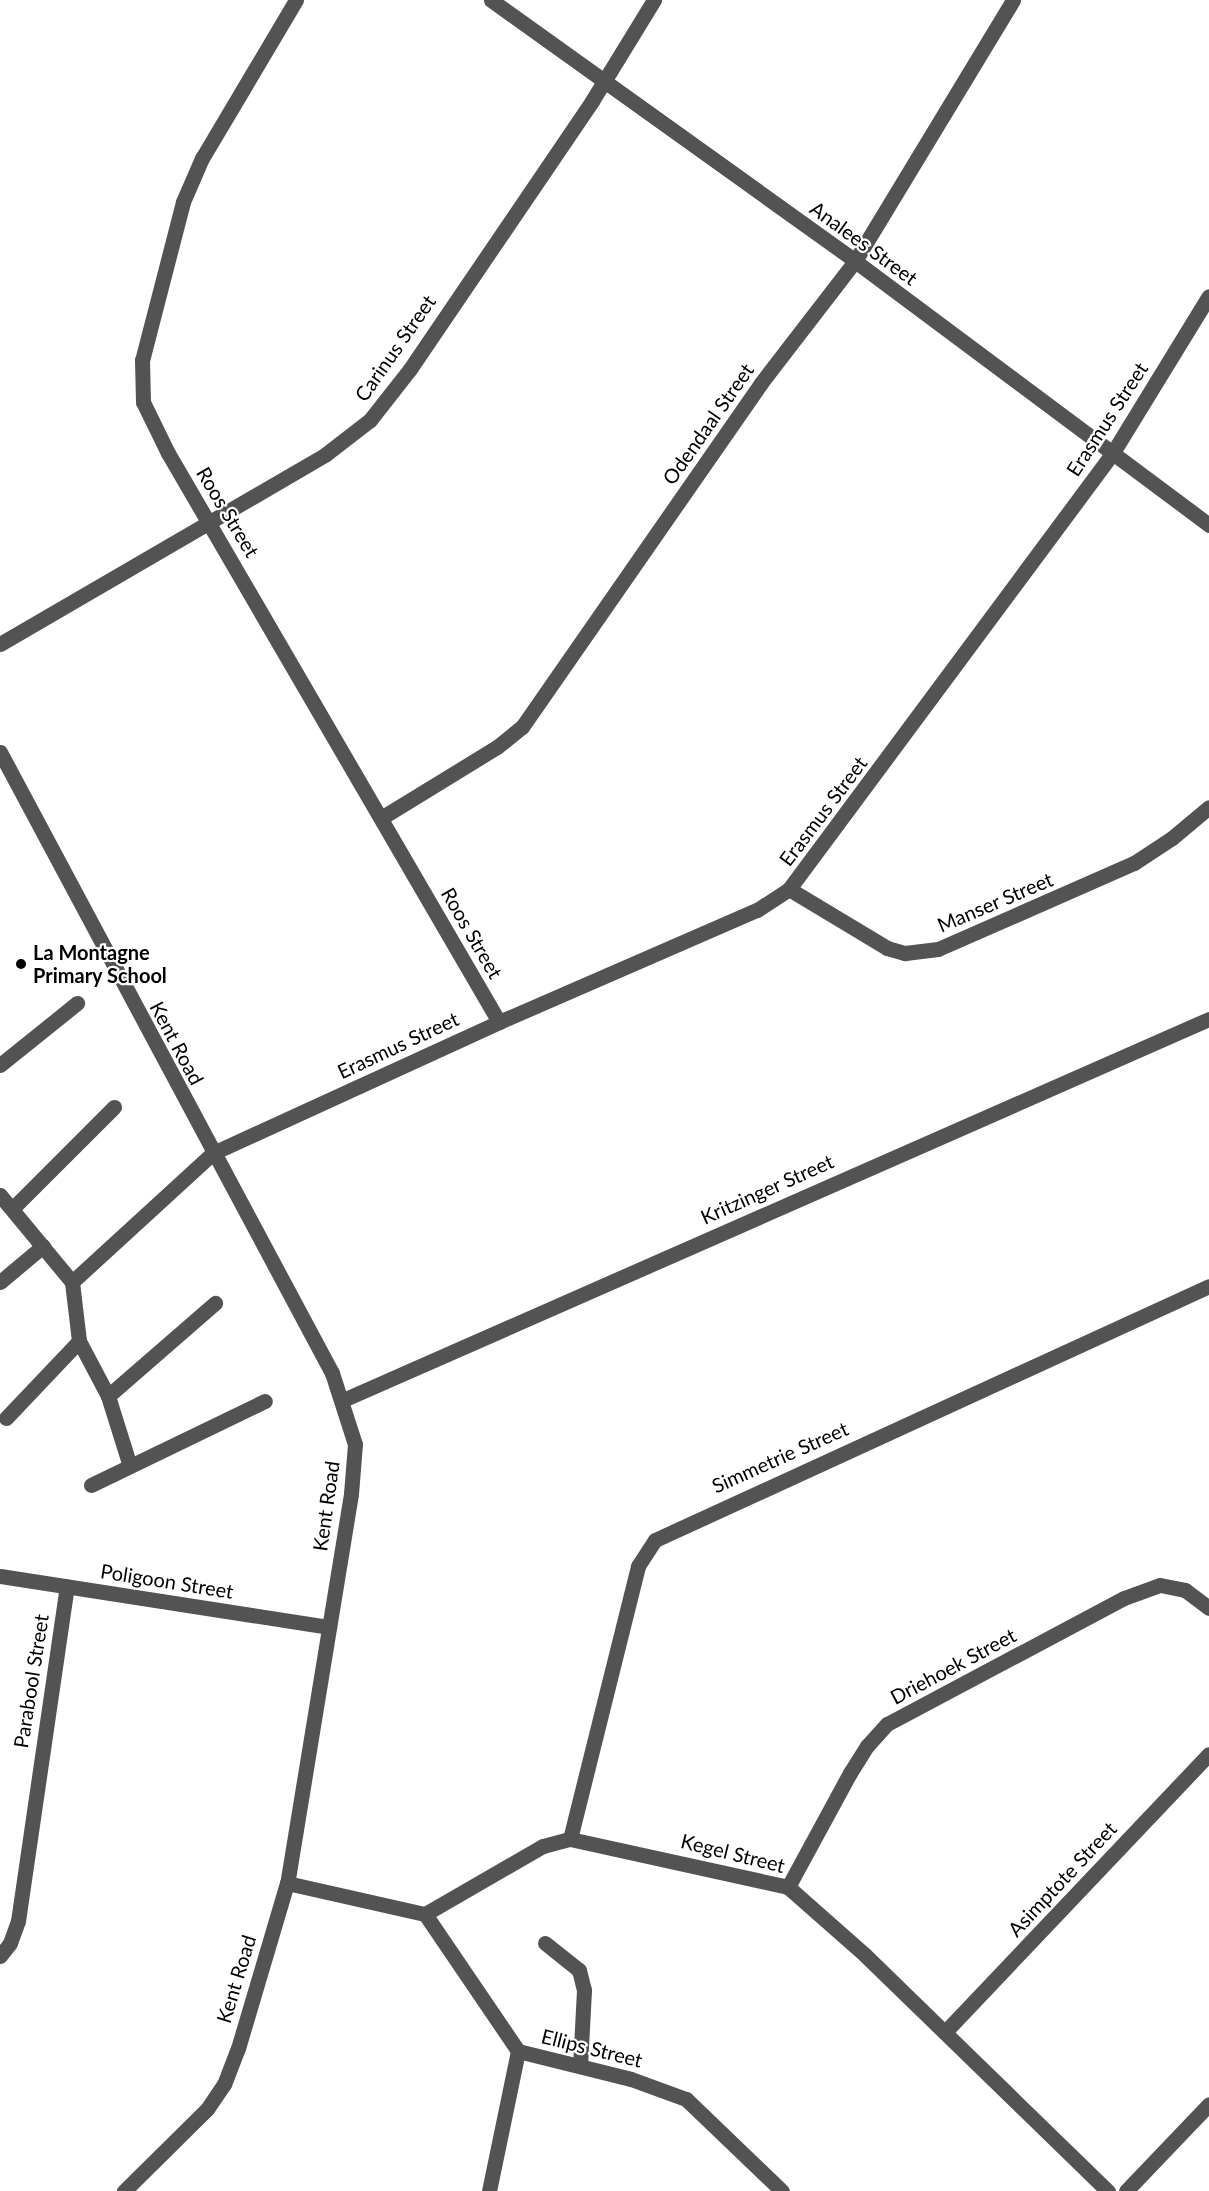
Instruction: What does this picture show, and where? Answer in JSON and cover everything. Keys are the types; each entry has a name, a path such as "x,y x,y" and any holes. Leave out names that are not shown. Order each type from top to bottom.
{"street":[{"name":"Roos Street","path":"296,0 202,158 189,186 142,360 143,402 149,418 499,1022"},
{"name":"Analees Street","path":"492,0 855,261 1209,525"},
{"name":"Carinus Street","path":"0,644 334,448 384,405 605,82 654,0"},
{"name":"Odendaal Street","path":"381,818 497,747 522,727 761,383 855,261 1013,0"},
{"name":"Erasmus Street","path":"72,1282 213,1154 499,1022 748,914 789,889 1112,454 1209,296"},
{"name":"Kent Road","path":"0,752 332,1373 356,1444 355,1466 287,1883 224,2084 199,2118 124,2191"},
{"name":"Manser Street","path":"789,889 887,948 905,953 938,949 1134,863 1172,838 1209,807"},
{"path":"0,1065 77,1003"},
{"name":"Kritzinger Street","path":"343,1401 1209,1019"},
{"path":"13,1208 114,1107"},
{"path":"0,1195 72,1282 79,1341 108,1396 130,1466"},
{"path":"0,1282 44,1246"},
{"name":"Simmetrie Street","path":"570,1839 638,1566 656,1539 1209,1286"},
{"path":"108,1396 215,1303"},
{"path":"6,1418 79,1341"},
{"path":"91,1485 265,1401"},
{"name":"Poligoon Street","path":"0,1576 328,1627"},
{"name":"Driehoek Street","path":"788,1887 850,1773 887,1724 1124,1598 1160,1585 1185,1590 1209,1608"},
{"name":"Parabool Street","path":"0,1956 10,1943 18,1921 67,1587"},
{"name":"Asimptote Street","path":"945,2032 1209,1754"},
{"name":"Kegel Street","path":"425,1914 543,1846 570,1839 788,1887 865,1955 1108,2191"},
{"path":"287,1883 425,1914"},
{"name":"Ellips Street","path":"425,1914 518,2051 631,2079 686,2099 782,2191"},
{"path":"545,1943 579,1970 584,1990 580,2066"},
{"path":"489,2191 518,2051"},
{"path":"1126,2191 1209,2104"}],"place":[{"name":"La Montagne Primary School","path":"21,964"}]}
